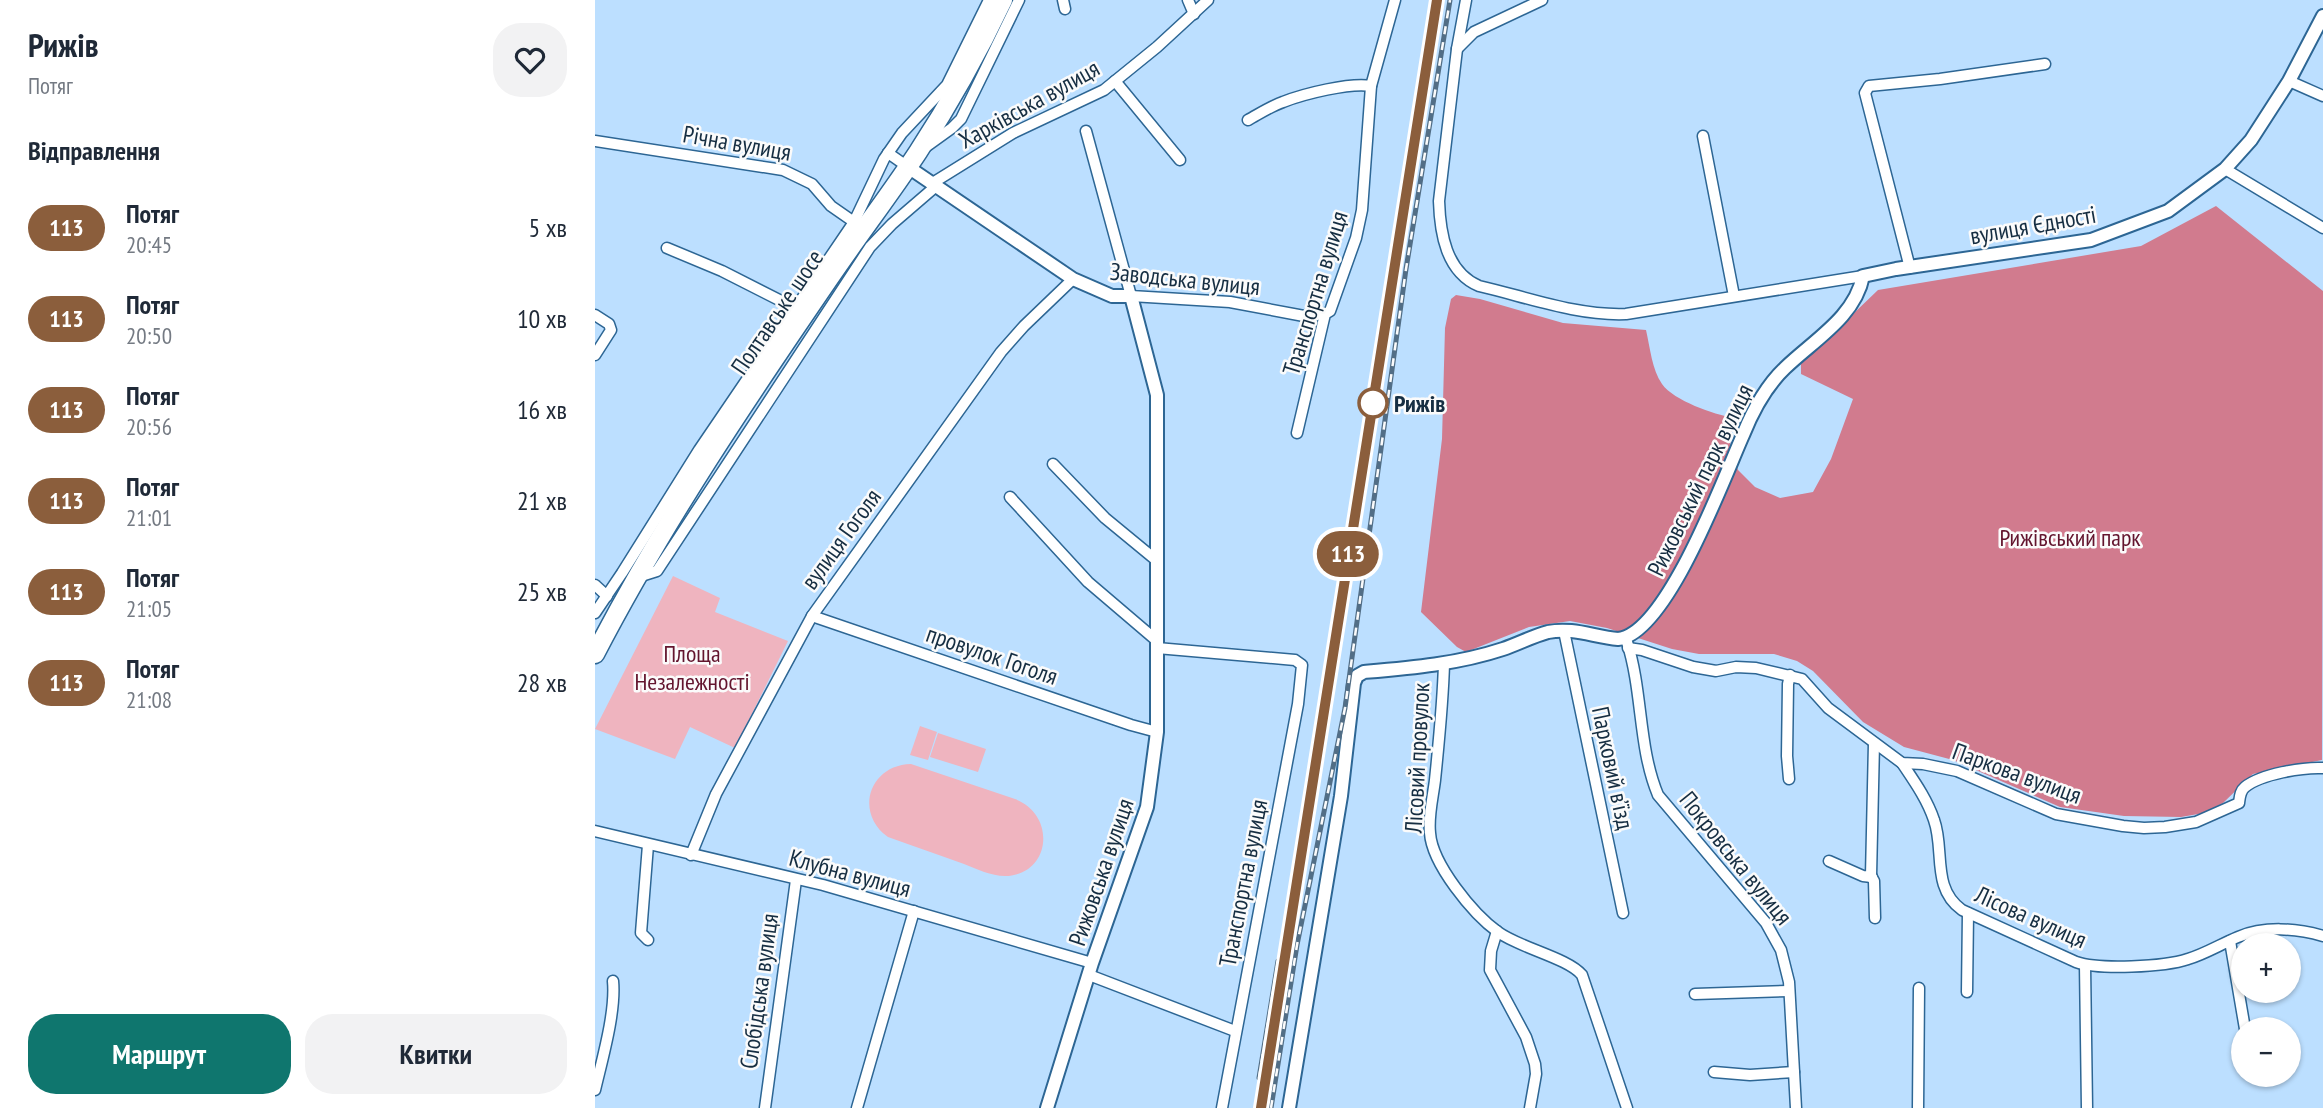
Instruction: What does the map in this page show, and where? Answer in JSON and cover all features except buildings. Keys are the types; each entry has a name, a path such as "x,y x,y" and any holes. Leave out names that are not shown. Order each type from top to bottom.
{"highway":[{"name":"Полтавське шосе","path":"595,654 637,577 727,430 844,256 913,160 953,97 1003,0"}],"street":[{"path":"595,613 699,450 854,222 888,153 902,133 947,85 989,0"},
{"path":"888,153 913,160 961,119 1019,0"},
{"path":"1188,0 1194,14"},
{"name":"Харківська вулиця","path":"637,577 657,570 870,247 892,224 933,186 1013,133 1104,90 1208,0"},
{"name":"Транспортна вулиця","path":"1297,433 1325,314 1330,311 1356,238 1362,210 1371,86 1395,0"},
{"path":"1457,49 1466,0"},
{"path":"1457,49 1474,32 1542,0"},
{"name":"вулиця Єдності","path":"1457,49 1439,201 1440,216 1455,268 1468,281 1479,286 1610,315 2091,240 2168,211 2225,169 2251,140 2289,81 2323,16"},
{"path":"1910,268 1866,89 1869,86 2045,64"},
{"path":"1115,81 1180,160"},
{"path":"2289,81 2323,96"},
{"path":"1248,120 1290,99 1347,86 1371,86"},
{"name":"Рижовська вулиця","path":"1047,1108 1090,969 1147,807 1157,732 1157,395 1086,131"},
{"path":"1703,136 1734,296"},
{"name":"Річна вулиця","path":"595,141 783,170 812,184 831,206 854,222"},
{"name":"Заводська вулиця","path":"913,160 933,186 1073,279 1112,296 1230,302 1304,316 1325,314"},
{"path":"2225,169 2323,228"},
{"path":"667,248 722,271 795,308"},
{"name":"Рижовський парк вулиця","path":"1627,643 1644,625 1682,569 1697,541 1748,423 1766,391 1785,368 1839,319 1861,290 1863,276"},
{"name":"вулиця Гоголя","path":"691,855 716,794 812,616 1001,352 1073,279"},
{"path":"595,315 611,327 595,355"},
{"path":"1053,464 1105,518 1156,560"},
{"path":"1010,497 1087,582 1157,644"},
{"path":"595,585 607,596"},
{"name":"провулок Гоголя","path":"812,616 1157,732"},
{"name":"Паркова вулиця","path":"1289,1108 1341,796 1354,683 1357,676 1364,672 1444,663 1503,649 1547,632 1564,631 1609,638 1705,669 1716,671 1736,667 1756,668 1802,679 1828,708 1902,763 1957,771 2056,814 2144,828 2196,822 2239,803 2242,790 2249,785 2292,770 2323,768"},
{"name":"Парковий в’їзд","path":"1564,631 1623,913"},
{"name":"Покровська вулиця","path":"1627,643 1650,774 1658,795 1766,923 1781,950 1789,990 1796,1108"},
{"name":"Транспортна вулиця","path":"1157,644 1294,660 1302,665 1298,704 1222,1108"},
{"name":"Лісовий провулок","path":"1444,663 1443,705 1430,833 1437,855 1455,887 1497,931 1517,944 1574,967 1583,975 1627,1108"},
{"path":"1789,779 1787,756 1790,675"},
{"path":"1874,743 1874,918"},
{"name":"Лісова вулиця","path":"1902,763 1917,785 1935,822 1944,889 1956,906 2085,965 2170,964 2187,960 2245,934 2268,930 2301,931 2323,936"},
{"name":"Клубна вулиця","path":"595,831 823,885 914,911 1090,969 1235,1031"},
{"path":"648,845 641,933 648,940"},
{"path":"1829,861 1863,876 1872,877"},
{"name":"Слобідська вулиця","path":"765,1108 796,880"},
{"path":"856,1108 914,911"},
{"path":"1967,992 1968,913"},
{"path":"1497,931 1491,951 1490,970 1526,1037 1535,1064 1536,1074 1530,1108"},
{"path":"2230,941 2243,1017"},
{"path":"2085,965 2087,1108"},
{"path":"595,1090 607,1034 613,981"},
{"path":"1917,1108 1919,988"},
{"path":"1695,993 1789,990"},
{"path":"1714,1072 1750,1075 1794,1072"}],"green space":[{"name":"Рижівський парк","path":"2216,206 2323,291 2322,760 2253,774 2223,803 2204,813 2181,817 2124,816 2060,807 1953,760 1904,747 1863,722 1813,671 1797,661 1774,654 1699,654 1672,649 1607,628 1570,621 1529,627 1466,652 1457,647 1421,612 1442,439 1445,328 1451,299 1456,295 1480,299 1563,323 1646,330 1654,365 1662,384 1685,401 1733,418 1730,446 1738,470 1755,487 1780,498 1813,492 1831,459 1853,399 1801,374 1801,364 1878,290 2141,246"},
{"name":"Площа Незалежності","path":"673,576 720,598 715,612 788,641 735,748 690,727 675,759 595,729"},
{"path":"920,726 937,732 928,760 910,755"},
{"path":"938,733 986,749 978,772 930,757"},
{"path":"911,764 1015,799 1029,807 1038,818 1043,843 1032,866 1020,873 995,875 888,837 871,816 871,792 876,781 885,772 897,766"}],"railway":[{"path":"1282,973 1437,0"},
{"path":"1271,1108 1297,945 1345,708 1406,269 1450,0"},
{"path":"1259,1078 1278,961"},
{"path":"1261,1108 1267,1070"}],"train":[{"name":"113","path":"1261,1108 1437,0"}],"place":[{"name":"Рижів","path":"1373,403"}]}
